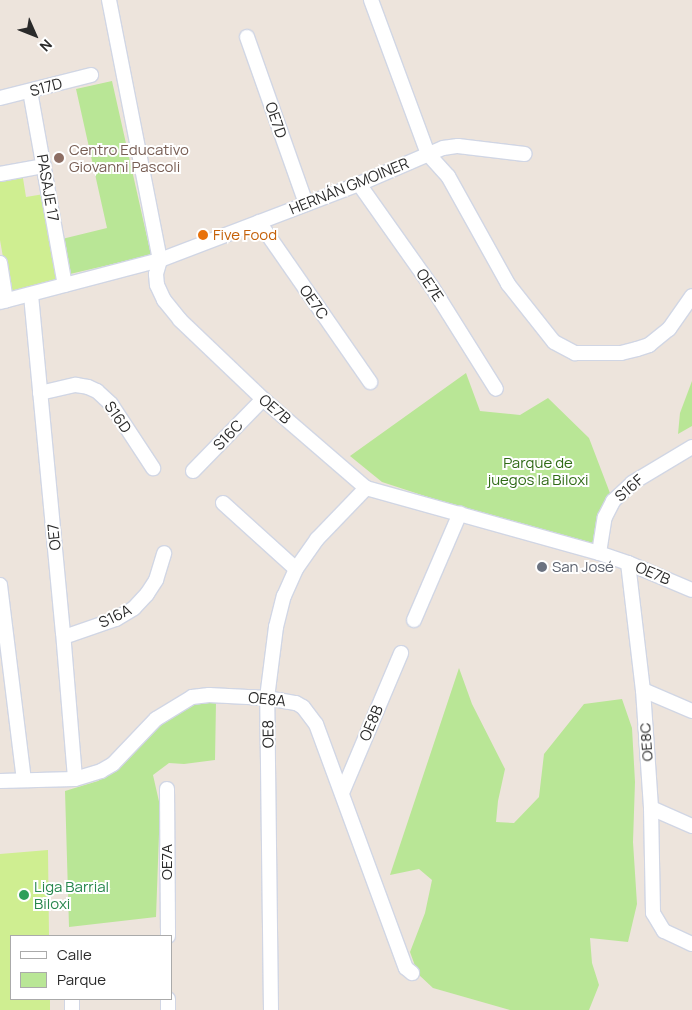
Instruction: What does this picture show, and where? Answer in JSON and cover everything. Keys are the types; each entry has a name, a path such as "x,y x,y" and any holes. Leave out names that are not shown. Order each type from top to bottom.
{"street":[{"name":"OE7B","path":"110,0 160,260 156,274 157,285 164,300 180,320 263,399 366,488 599,553 692,590"},
{"name":"HERNÁN GMOINER","path":"3,301 160,260 359,184 428,154 371,0"},
{"name":"OE7D","path":"247,37 306,204"},
{"name":"S17D","path":"0,98 30,92 91,75"},
{"name":"PASAJE 17","path":"30,92 65,286"},
{"path":"526,154 458,146 443,148 428,154 448,176 508,284 548,336 561,348 576,353 601,354 621,353 649,345 669,329 692,296"},
{"path":"0,174 44,166"},
{"name":"OE7E","path":"359,184 432,287 496,389"},
{"name":"OE7C","path":"259,222 370,382"},
{"path":"0,263 3,301"},
{"name":"OE7","path":"31,295 64,637 75,779"},
{"name":"S16D","path":"40,393 76,385 97,391 110,404 153,468"},
{"name":"S16C","path":"193,471 263,399"},
{"name":"S16F","path":"599,553 605,517 613,501 632,483 692,447"},
{"name":"OE8","path":"271,1010 267,698 276,627 284,596 296,569 317,539 366,488"},
{"path":"224,503 296,569"},
{"path":"414,620 460,513"},
{"name":"S16A","path":"64,637 116,618 134,608 147,594 156,580 164,552"},
{"name":"OE8C","path":"628,563 643,690 651,808 652,902 656,922 664,930 692,944"},
{"path":"0,585 24,780"},
{"name":"OE8B","path":"342,793 401,653"},
{"path":"643,690 692,711"},
{"name":"OE8A","path":"0,781 75,779 101,771 113,764 156,719 192,697 209,695 267,698 296,703 304,707 313,718 406,968 412,973"},
{"name":"OE7A","path":"167,788 168,935"},
{"path":"651,808 692,826"}],"green space":[{"path":"112,81 151,255 70,274 62,239 107,228 76,89"},
{"path":"22,172 26,197 44,194 59,282 9,291 0,240 0,176"},
{"name":"Parque de juegos la Biloxi","path":"466,373 480,411 520,415 548,398 589,438 613,501 599,553 382,482 350,456"},
{"path":"692,381 692,426 678,434 680,413"},
{"path":"459,668 472,704 505,769 498,801 496,822 514,823 539,797 544,754 584,704 622,699 632,728 635,782 633,842 637,904 628,942 590,938 592,963 599,985 589,1010 510,1010 433,988 418,974 410,952 425,913 432,880 419,869 390,875"},
{"path":"216,702 215,760 184,764 169,763 153,775 160,806 156,917 69,927 65,791 98,781 112,772 149,733 189,705"},
{"name":"Liga Barrial Biloxi","path":"48,850 49,935 10,935 10,1000 50,1000 50,1010 0,1010 0,854"}],"place":[{"name":"Centro Educativo Giovanni Pascoli","path":"59,158"},
{"name":"Five Food","path":"203,235"},
{"name":"San José","path":"542,567"},
{"name":"Liga Barrial Biloxi","path":"24,895"}]}
